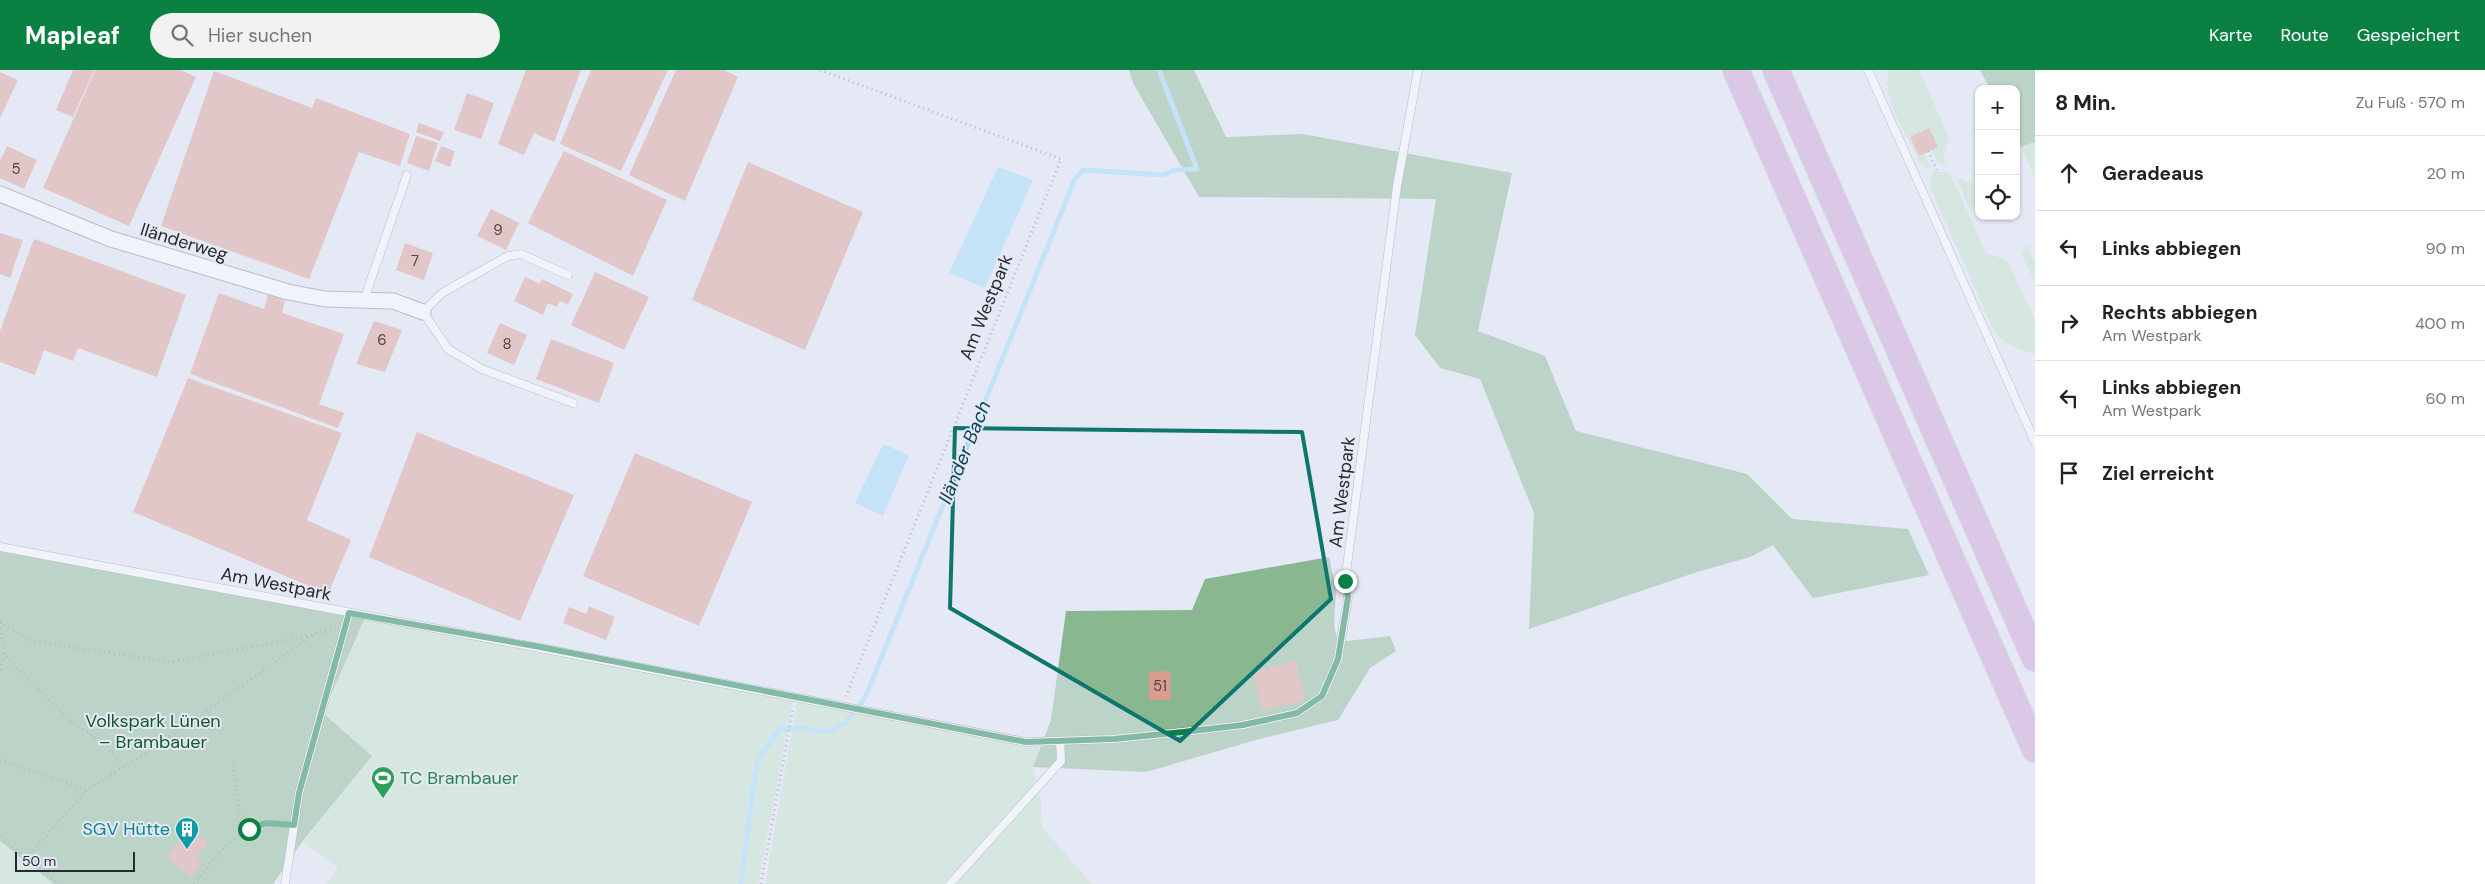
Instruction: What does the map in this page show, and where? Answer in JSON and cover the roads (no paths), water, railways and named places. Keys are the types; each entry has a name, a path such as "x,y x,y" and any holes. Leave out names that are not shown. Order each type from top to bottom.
{"highway":[{"path":"1736,70 2035,749"},
{"path":"1776,70 2035,658"}],"street":[{"name":"Iländerweg","path":"0,194 111,239 182,262 288,292 325,299 393,301 423,312"}],"lane":[{"name":"Am Westpark","path":"0,547 535,646 1026,742 1114,739 1243,725 1297,713 1322,696 1338,659 1348,597 1345,581 1397,186 1418,70"},
{"path":"1868,70 2035,442"},
{"path":"364,300 408,175"},
{"path":"568,275 521,254 508,256 442,293 423,312 448,349 482,369 573,403"},
{"path":"285,884 299,793 349,613"},
{"path":"950,884 1061,761 1060,741"}],"water":[{"path":"998,167 1033,180 985,288 949,273"},
{"path":"883,444 909,455 883,516 855,503"}],"waterway":[{"name":"Iländer Bach","path":"741,884 755,774 760,756 780,729 804,728 814,731 831,731 845,723 865,698 1075,179 1083,170 1164,175 1174,170 1197,169 1159,70"}],"place":[{"name":"TC Brambauer","path":"383,799"},
{"name":"SGV Hütte","path":"187,850"}],"park label":[{"name":"Volkspark Lünen – Brambauer","path":"153,731"}]}
